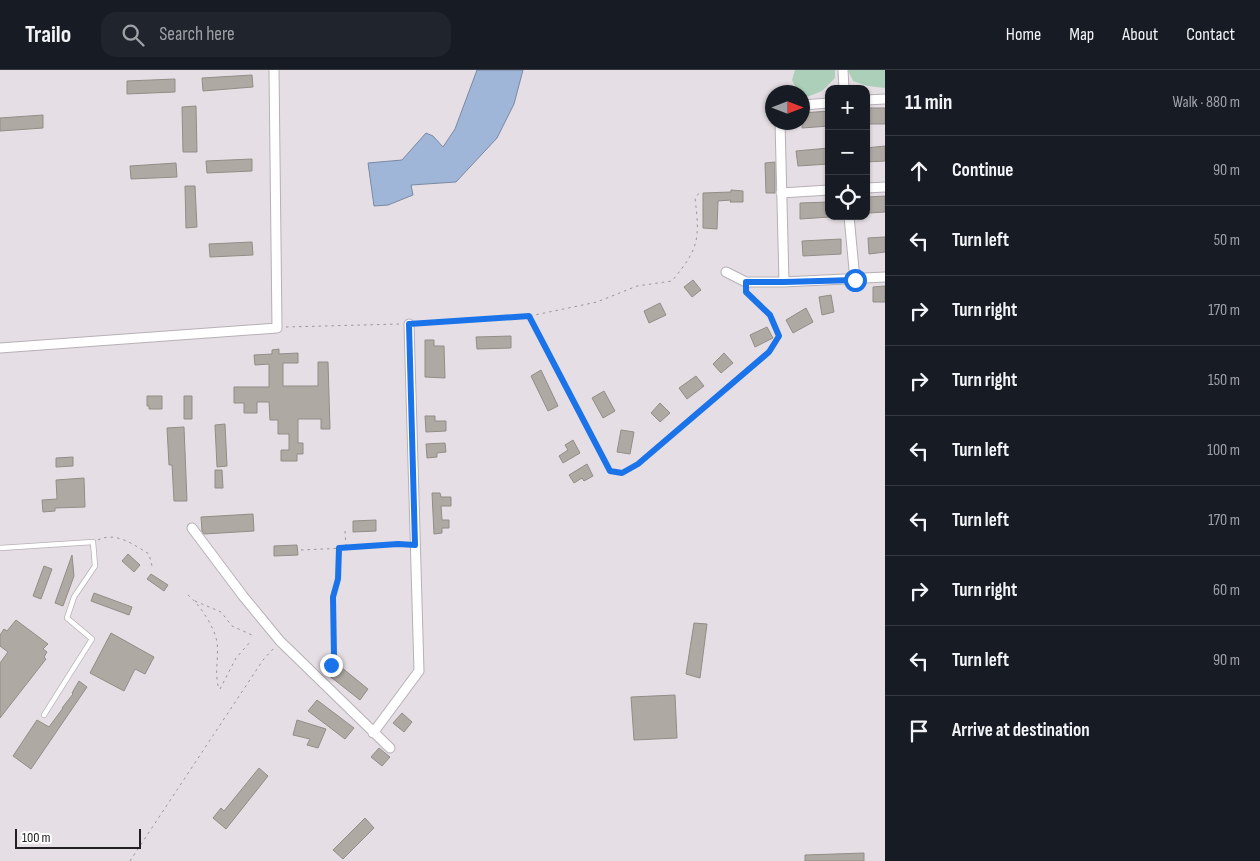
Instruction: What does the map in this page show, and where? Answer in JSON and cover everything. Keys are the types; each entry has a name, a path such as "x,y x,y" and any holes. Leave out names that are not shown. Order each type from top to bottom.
{"street":[{"path":"0,348 277,328 274,70"},
{"path":"843,70 844,85"},
{"path":"870,100 885,99"},
{"path":"810,104 825,102"},
{"path":"780,130 784,282"},
{"path":"870,188 885,187"},
{"path":"781,193 825,190"},
{"path":"849,220 855,280"},
{"path":"726,272 746,282 885,278"},
{"path":"373,733 419,671 409,324"},
{"path":"192,528 243,596 280,641 390,748"}],"lane":[{"path":"0,548 93,542 95,566 74,597 67,618 92,639 44,715"}],"path":[{"path":"277,328 409,324 529,316 597,302 637,286 672,281 688,261 695,248 698,226 696,198 700,192"},
{"path":"529,316 610,471 622,473 638,464 769,352 779,336 770,315 746,292 746,282"},
{"path":"345,531 346,548"},
{"path":"93,542 106,536 123,539 149,554 152,566"},
{"path":"301,550 398,544 415,545"},
{"path":"331,665 334,656 333,597 338,579 339,548"},
{"path":"188,595 195,601 212,628 217,642 216,681 219,689 236,658 251,642"},
{"path":"195,601 221,612 232,626 252,635"},
{"path":"130,861 263,660 280,641"}],"green space":[{"path":"795,70 835,70 835,78 828,85 825,85 822,91 810,96 810,85 794,85 792,80"},
{"path":"848,70 885,70 885,88 853,81"}],"water":[{"path":"477,70 523,70 514,104 497,138 456,182 411,185 413,195 388,205 374,206 368,163 402,160 426,133 433,136 443,147 455,129"}],"building":[{"path":"252,75 253,87 203,91 202,78"},
{"path":"175,79 175,92 127,94 127,81"},
{"path":"196,106 197,152 183,152 182,107"},
{"path":"870,108 885,108 885,124 870,124"},
{"path":"825,111 825,126 810,127 810,112"},
{"path":"43,115 43,128 0,131 0,118"},
{"path":"885,146 885,161 870,162 870,148"},
{"path":"825,148 825,164 798,166 796,151"},
{"path":"252,159 252,171 207,173 206,161"},
{"path":"775,162 775,193 766,193 765,163"},
{"path":"176,163 177,177 131,179 130,166"},
{"path":"185,186 195,186 197,227 186,228"},
{"path":"731,190 743,191 743,202 730,202 731,200 718,201 717,229 703,228 703,193 731,192"},
{"path":"885,196 885,212 870,213 870,197"},
{"path":"825,202 825,217 800,219 800,203"},
{"path":"885,237 885,252 869,254 868,238"},
{"path":"841,239 841,254 803,256 802,241"},
{"path":"252,242 253,255 210,257 209,244"},
{"path":"693,280 701,290 692,297 684,287"},
{"path":"885,286 885,302 873,302 873,287"},
{"path":"831,295 834,312 822,315 819,297"},
{"path":"660,303 666,315 649,323 644,311"},
{"path":"806,308 813,322 793,333 786,320"},
{"path":"767,327 773,338 755,347 750,335"},
{"path":"511,336 511,348 477,349 476,337"},
{"path":"425,340 434,340 434,346 444,346 445,378 425,377"},
{"path":"279,349 279,354 298,353 298,363 283,363 283,386 318,386 318,362 328,362 330,429 321,429 321,419 298,419 298,443 303,443 303,454 297,454 297,461 281,461 281,450 289,450 289,434 278,434 278,420 270,420 269,402 257,402 257,413 244,413 244,403 234,403 234,387 269,387 269,364 255,365 254,355 272,354 272,350"},
{"path":"724,353 733,363 721,373 713,364"},
{"path":"541,370 558,406 548,411 531,376"},
{"path":"696,376 704,386 687,399 679,388"},
{"path":"604,391 615,411 603,418 592,398"},
{"path":"147,396 162,396 162,409 149,409 149,406 147,406"},
{"path":"184,396 192,396 192,419 184,419"},
{"path":"660,403 670,413 660,422 651,413"},
{"path":"425,416 435,416 435,421 446,421 446,431 426,432"},
{"path":"225,424 227,466 217,467 215,425"},
{"path":"184,427 187,501 174,501 172,465 169,465 167,428"},
{"path":"621,430 634,432 630,454 617,452"},
{"path":"573,440 580,453 563,463 559,456 568,450 565,445"},
{"path":"445,443 446,452 437,453 437,457 427,458 426,444"},
{"path":"73,457 73,466 56,467 56,458"},
{"path":"587,464 593,476 584,481 582,478 574,483 569,475"},
{"path":"215,470 222,470 223,488 215,488"},
{"path":"84,478 85,507 55,508 55,511 43,512 42,500 57,499 56,480"},
{"path":"432,493 440,493 441,497 451,497 451,506 441,506 442,520 449,520 449,528 442,528 442,533 434,534"},
{"path":"253,514 254,531 204,534 202,531 201,517"},
{"path":"376,520 376,531 353,532 353,521"},
{"path":"297,545 298,555 274,556 274,546"},
{"path":"128,554 140,565 134,572 122,561"},
{"path":"72,555 74,576 63,606 55,603"},
{"path":"44,566 52,569 41,599 33,596"},
{"path":"151,574 168,585 164,591 147,579"},
{"path":"94,593 132,607 129,615 91,601"},
{"path":"16,620 48,644 43,649 47,652 44,657 46,659 0,718 0,663 8,652 0,646 0,635 4,629 7,631"},
{"path":"694,623 707,624 700,678 686,674"},
{"path":"111,633 154,657 145,674 135,669 124,691 90,673"},
{"path":"336,663 368,689 360,700 327,674"},
{"path":"79,681 87,687 31,769 13,756 37,720 49,727 73,694"},
{"path":"675,695 677,738 634,740 631,697"},
{"path":"317,700 354,728 345,739 308,711"},
{"path":"402,713 412,722 404,732 393,723"},
{"path":"297,720 326,729 318,748 307,745 310,739 293,735"},
{"path":"379,748 390,757 382,766 371,757"},
{"path":"259,768 268,776 226,829 213,818 221,808 224,811"},
{"path":"365,818 374,828 343,859 333,850"},
{"path":"864,853 864,861 805,861 805,855"}],"route":[{"path":"331,665 334,656 333,597 338,579 339,548 398,544 415,545 409,324 529,316 610,471 622,473 638,464 769,352 779,336 770,315 746,292 746,282 855,280"}]}
